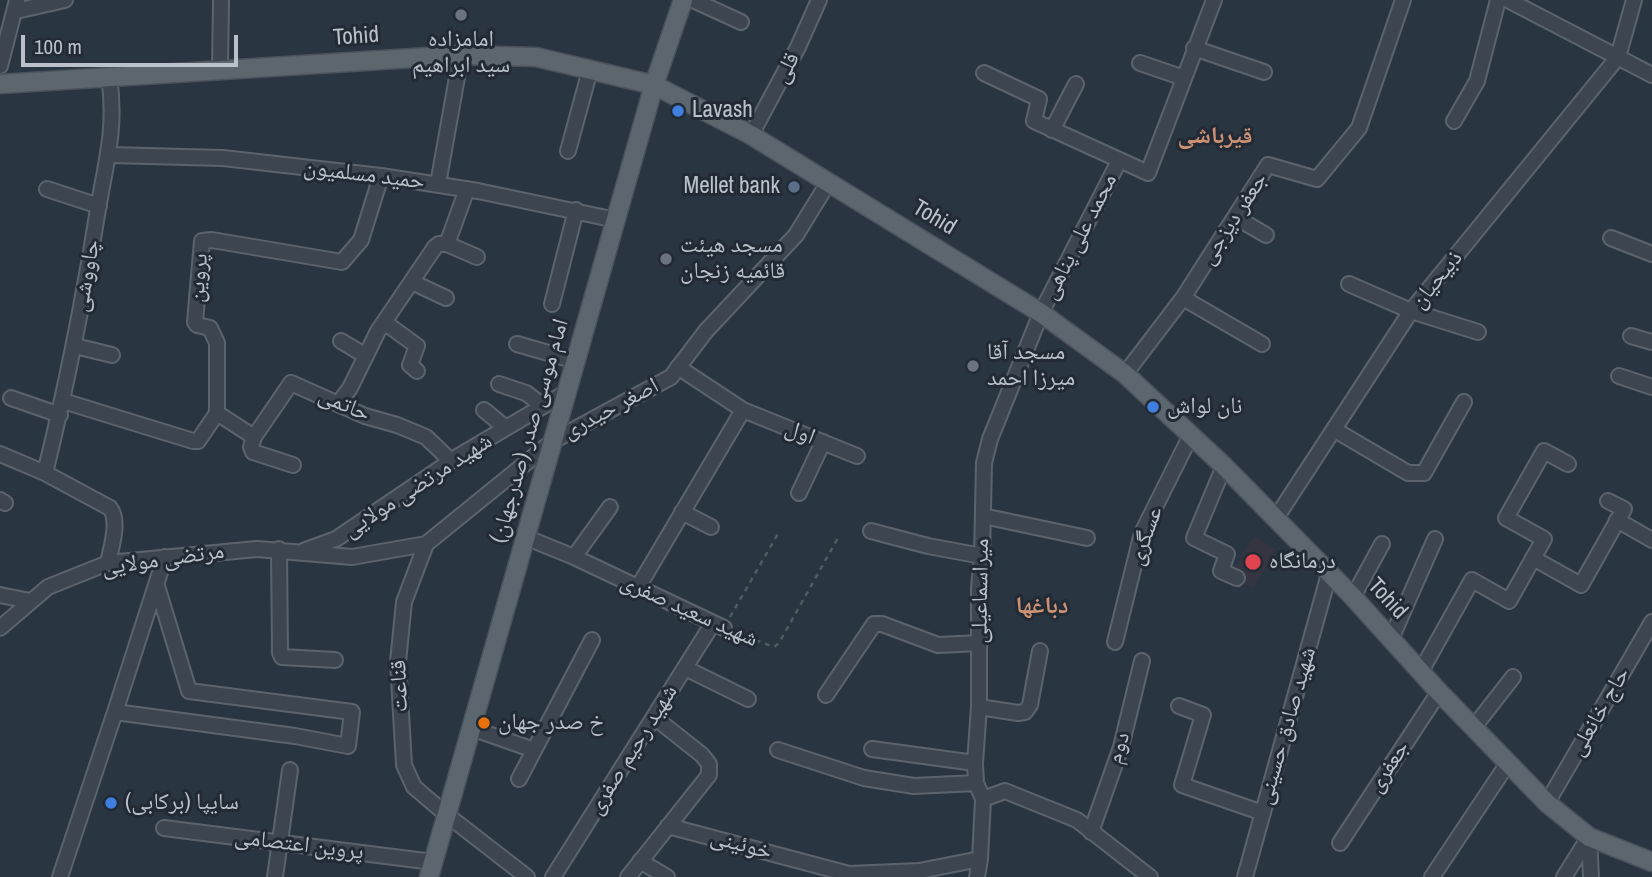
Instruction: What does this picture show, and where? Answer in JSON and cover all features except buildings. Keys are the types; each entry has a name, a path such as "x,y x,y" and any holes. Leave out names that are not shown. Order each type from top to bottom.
{"main road":[{"name":"(صدرجهان) امام موسی صدر","path":"431,869 654,85 683,0"},
{"name":"Tohid","path":"0,84 461,55 536,57 654,85 751,135 1041,313 1125,374 1276,518 1353,597 1438,692 1547,803 1589,836 1652,862"}],"street":[{"path":"0,66 17,6 65,0"},
{"path":"220,70 221,0"},
{"path":"692,0 741,22"},
{"name":"قلی","path":"751,135 820,0"},
{"path":"984,73 1039,99 1034,121 1149,173 1214,0"},
{"name":"جعفر دیزجی","path":"1125,374 1183,299 1268,165 1317,179 1359,128 1403,0"},
{"path":"1454,121 1477,81 1498,0"},
{"path":"1508,0 1652,75"},
{"path":"1618,57 1634,0"},
{"path":"1194,48 1264,72"},
{"path":"438,184 461,55"},
{"name":"ذبیحیان","path":"1276,518 1411,311 1618,57"},
{"path":"1140,63 1184,78"},
{"path":"568,151 590,70"},
{"name":"چاووشی","path":"45,473 75,346 110,155 112,100 109,77"},
{"path":"1052,130 1076,84"},
{"name":"حمید مسلمیون","path":"110,155 223,158 382,176 576,209 616,220"},
{"name":"محمد علی پناهی","path":"1041,313 1119,161"},
{"name":"پروین","path":"217,413 217,343 210,328 197,326 195,322 202,241 212,240 342,262 361,240 382,176"},
{"name":"اصغر حیدری","path":"426,544 553,441 671,377 706,331 796,235 828,183"},
{"path":"47,189 99,206"},
{"path":"447,244 467,189"},
{"path":"551,304 576,209"},
{"path":"1235,218 1266,235"},
{"path":"1611,238 1652,254"},
{"path":"338,404 350,388 384,322 435,247 447,244 477,257"},
{"path":"412,282 446,298"},
{"path":"1349,285 1411,311 1478,332"},
{"path":"1183,299 1262,345"},
{"name":"میراسماعیلی","path":"980,876 983,799 976,783 975,763 979,707 979,588 984,463 990,439 1041,313"},
{"path":"384,322 417,346 410,365 417,371"},
{"path":"1631,336 1652,342"},
{"path":"341,341 366,356"},
{"path":"517,344 576,361"},
{"path":"75,346 112,355"},
{"name":"اول","path":"678,367 743,410 857,456"},
{"path":"1619,376 1652,387"},
{"name":"حاتمی","path":"254,437 291,383 365,416 425,437 451,461"},
{"path":"499,384 526,393 543,406"},
{"name":"شهید مرتضی مولایی","path":"302,551 336,539 451,461 567,392"},
{"path":"11,398 193,441 198,441 217,413 254,437 251,447 254,452 293,466"},
{"path":"1335,430 1408,473 1424,473 1464,402"},
{"path":"484,410 506,428"},
{"path":"637,589 743,410"},
{"name":"عسگری","path":"1115,642 1142,533 1191,435"},
{"path":"799,493 823,442"},
{"path":"1421,671 1472,580 1509,601 1544,539 1506,518 1544,451 1568,464"},
{"path":"1,456 45,473 110,508 114,513 108,563"},
{"path":"1224,466 1194,538 1227,554 1221,571 1237,578"},
{"path":"1533,558 1581,585 1623,509 1608,501"},
{"path":"574,557 610,507"},
{"path":"682,512 711,527"},
{"path":"983,516 1087,538"},
{"path":"1617,520 1652,540"},
{"path":"872,531 928,546 982,556"},
{"name":"شهید سعید صفری","path":"526,537 718,626"},
{"path":"1391,639 1435,540"},
{"name":"مرتضی مولایی","path":"0,628 48,587 108,563 279,549 352,557 426,544"},
{"name":"قناعت","path":"426,544 404,602 398,662 404,765 414,787 527,877"},
{"path":"1353,597 1382,544"},
{"path":"279,549 282,657 335,660"},
{"path":"60,877 165,557"},
{"name":"شهید صادق حسینی","path":"1245,877 1329,574"},
{"path":"115,712 295,736 348,746 352,712 189,691 157,586"},
{"path":"0,595 30,601"},
{"name":"حاج خانعلی","path":"1547,803 1652,622"},
{"path":"826,695 874,624 882,624 938,645 980,643"},
{"name":"شهید رحیم صفری","path":"554,877 685,668 718,626"},
{"path":"519,779 592,640"},
{"path":"979,707 1025,712 1030,705 1040,651"},
{"name":"دوم","path":"1091,832 1121,747 1142,661"},
{"path":"685,668 748,698"},
{"path":"1474,727 1513,677"},
{"name":"جعفری","path":"1340,843 1438,692"},
{"path":"1179,706 1203,715 1182,785 1263,813"},
{"path":"628,877 709,775 709,764 702,755 654,717"},
{"path":"471,728 534,750"},
{"path":"872,749 975,763"},
{"path":"778,750 877,780 914,786 976,783"},
{"path":"1433,877 1508,763"},
{"path":"275,877 290,770"},
{"path":"983,799 1005,791 1077,820 1150,877"},
{"name":"خوئینی","path":"668,826 849,874 919,871 980,859"},
{"name":"پروین اعتصامی","path":"164,828 281,843 431,869"},
{"path":"1564,877 1589,836"},
{"path":"1589,836 1591,877"},
{"path":"640,861 667,877"}],"path":[{"path":"718,626 779,532"},
{"name":"شهید سعید صفری","path":"718,626 774,647 779,643 839,536"}],"shaded area":[{"name":"درمانگاه","path":"1254,536 1276,549 1253,589 1230,576"}],"place":[{"name":"امامزاده سید ابراهیم","path":"461,15"},
{"name":"Lavash","path":"678,111"},
{"name":"Mellet bank","path":"794,187"},
{"name":"مسجد هیئت قائمیه زنجان","path":"666,259"},
{"name":"مسجد آقا میرزا احمد","path":"973,366"},
{"name":"نان لواش","path":"1153,407"},
{"name":"درمانگاه","path":"1253,562"},
{"name":"خ صدر جهان","path":"484,723"},
{"name":"سایپا (برکابی)","path":"111,803"}],"district":[{"name":"قیرباشی","path":"1215,137"},
{"name":"دباغها","path":"1042,607"}]}
